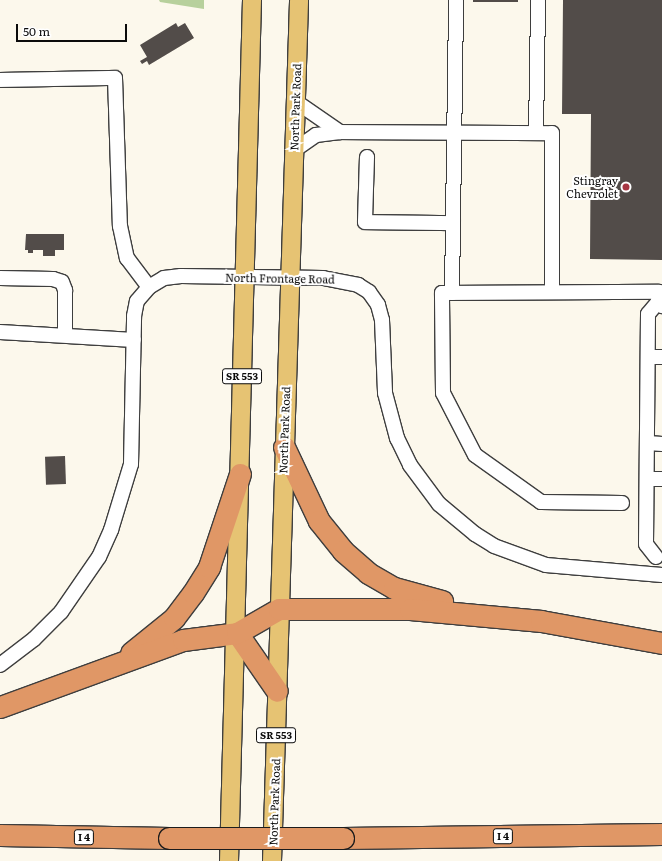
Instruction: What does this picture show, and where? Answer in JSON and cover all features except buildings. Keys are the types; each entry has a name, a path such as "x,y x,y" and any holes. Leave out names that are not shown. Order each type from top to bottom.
{"highway":[{"path":"284,447 318,521 343,551 368,573 394,588 431,600 554,614 662,635"},
{"path":"115,664 150,639 193,594 209,567 240,474"},
{"path":"0,707 183,640 237,633 279,609 433,611 541,621 662,643"},
{"path":"237,633 277,691"},
{"name":"I 4","path":"0,835 169,838 343,838 662,834"}],"main road":[{"path":"245,278 252,0"},
{"name":"North Park Road","path":"272,861 289,278 299,0"},
{"name":"SR 553","path":"229,861 237,633 245,278"}],"street":[{"path":"452,293 456,0"},
{"path":"536,133 538,0"},
{"path":"0,80 115,78 120,226 127,258 149,287"},
{"path":"295,101 340,132"},
{"path":"293,151 316,135 340,132 552,133 552,292"},
{"path":"367,158 365,222 453,223"},
{"name":"North Frontage Road","path":"0,665 34,639 61,612 95,563 112,530 131,464 134,316 137,301 149,287 164,278 181,276 344,280 369,292 378,305 382,320 385,393 397,438 425,488 458,521 494,546 546,565 658,575"},
{"path":"0,278 53,279 62,282 65,290 65,335"},
{"path":"622,503 542,502 475,455 443,393 442,293 552,292 660,298"},
{"path":"658,575 659,553 646,544 648,443 655,357 648,314 660,298"},
{"path":"0,332 134,340"},
{"path":"648,443 662,444"},
{"path":"648,478 662,479"}],"green space":[{"path":"159,0 204,0 204,9 160,2"}],"place":[{"name":"Stingray Chevrolet","path":"626,187"}]}
